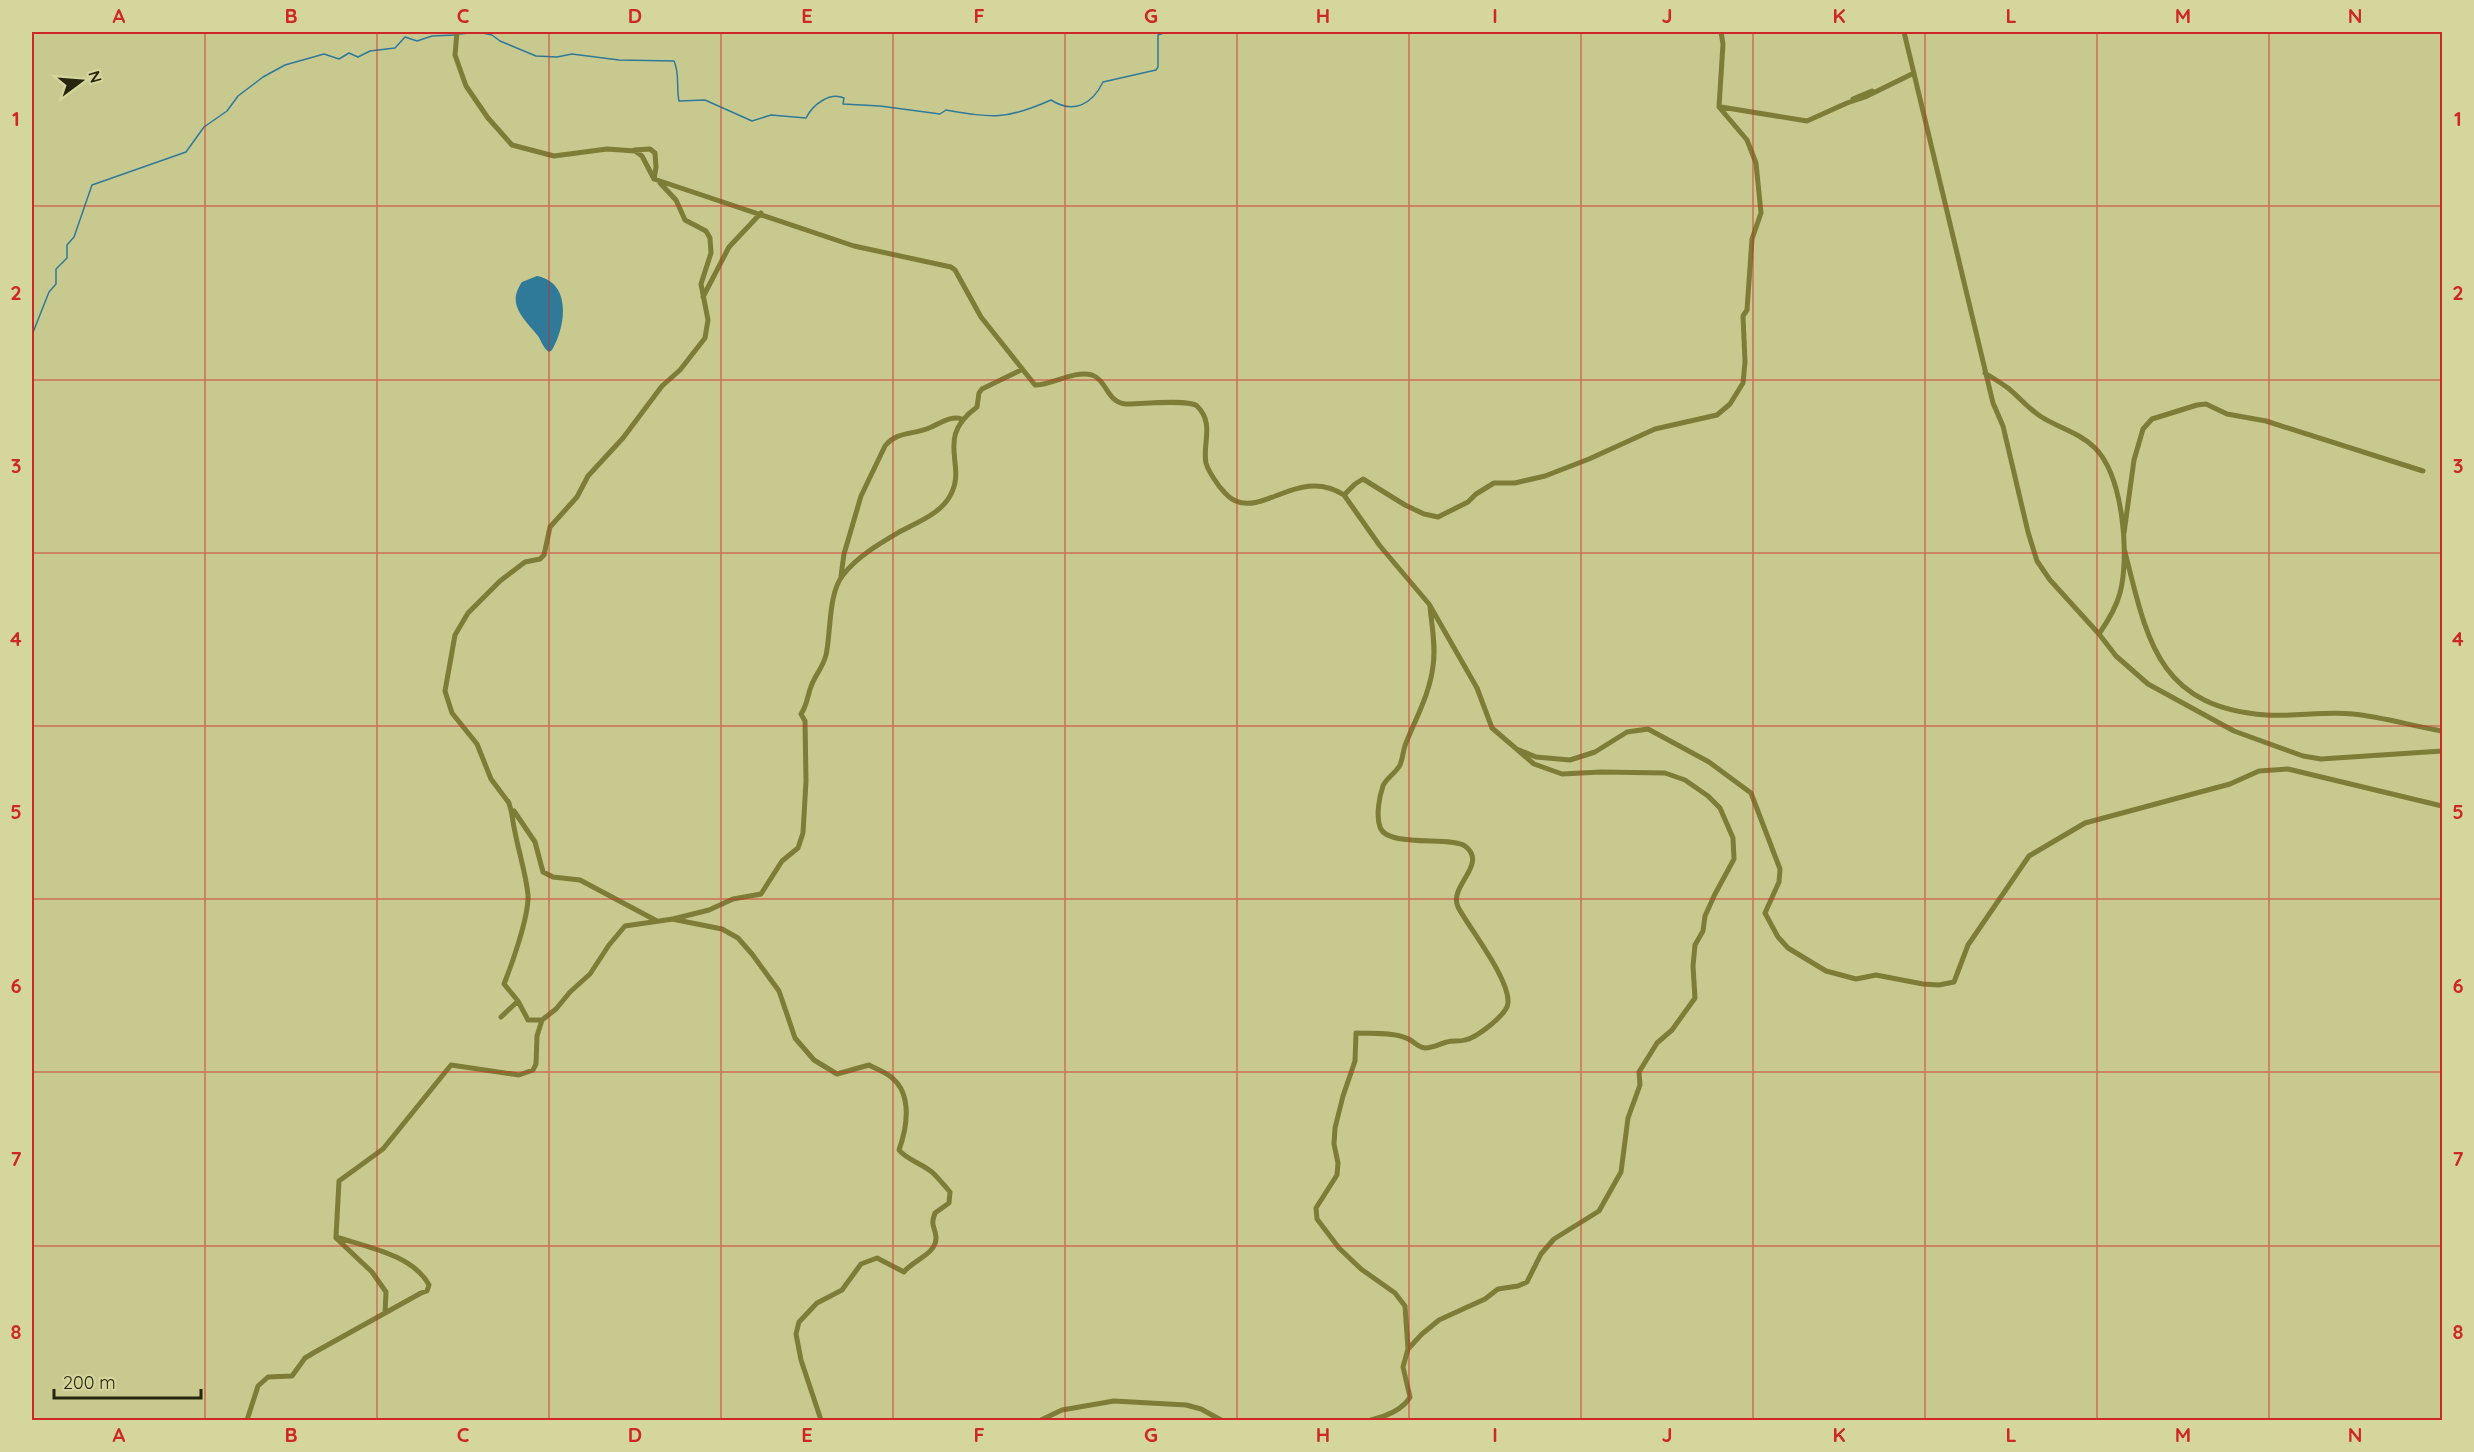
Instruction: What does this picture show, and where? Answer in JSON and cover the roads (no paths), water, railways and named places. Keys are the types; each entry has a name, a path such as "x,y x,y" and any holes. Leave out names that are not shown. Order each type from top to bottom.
{"street":[{"path":"1344,495 1363,479 1405,505 1429,516 1441,516 1469,501 1494,483 1515,483 1545,476 1655,429 1714,416 1723,411 1743,383 1745,362 1743,316 1747,310 1752,239 1761,213 1753,153 1736,125 1719,107 1723,44 1721,32"},
{"path":"1904,32 1985,373 1993,403 2003,426 2037,561 2050,580 2130,670 2165,694 2234,731 2303,756 2321,759 2442,751"},
{"path":"457,34 455,55 466,86 484,113 512,145 554,156 597,150 645,148 655,153 654,179"},
{"path":"1719,107 1803,122 1865,97 1914,73"},
{"path":"629,150 641,154 654,179 666,188 685,220 706,231 710,237 711,253 701,284 708,329 698,348 662,386 623,438 588,476 577,497 550,527 544,555 540,559 525,562 500,581 468,613 455,634 445,691 452,713 477,744 492,779 535,842 540,852 543,872 553,877 579,880 658,922"},
{"path":"654,179 854,246 951,267 955,270 981,317 1016,358 1021,370 1036,385 1074,375 1095,376 1108,394 1122,403 1185,402 1195,405 1202,414 1208,435 1205,460 1207,467 1222,489 1239,503 1251,503 1304,487 1335,488 1344,495 1380,546 1429,604 1477,688 1492,728 1534,764 1562,774 1665,773 1685,780 1708,796 1719,808 1733,838 1734,859 1705,916 1703,931 1695,945 1693,966 1695,998 1672,1030 1657,1042 1639,1072 1640,1085 1628,1118 1621,1172 1599,1211 1554,1239 1541,1254 1527,1282 1498,1289 1485,1299 1439,1320 1408,1349"},
{"path":"703,297 729,247 761,213"},
{"path":"841,578 864,554 921,521 943,505 952,494 954,484 952,453 954,439 962,419 977,407 979,393 982,389 1021,370"},
{"path":"1985,373 2007,387 2038,415 2057,426 2079,434 2100,454 2112,476 2124,533"},
{"path":"2099,634 2112,614 2120,593 2124,533 2134,460 2143,429 2152,419 2206,404 2226,414 2266,421 2423,471"},
{"path":"508,801 513,813 514,831 521,850 528,897 504,984 518,1001 526,1019 542,1020 556,1009 570,992 590,974 621,929 633,924 658,922 709,910 733,899 761,894 782,861 801,843 805,821 806,781 805,721 801,714 812,683 826,657 831,612 841,578 844,554 861,496 890,440 906,432 927,430 953,418 962,419"},
{"path":"2124,548 2142,621 2156,654 2184,689 2218,707 2266,715 2352,714 2442,731"},
{"path":"1371,1420 1395,1411 1407,1403 1410,1397 1403,1367 1408,1349 1405,1306 1395,1293 1361,1269 1339,1248 1317,1219 1316,1208 1337,1175 1335,1128 1355,1061 1356,1033 1394,1034 1409,1039 1422,1048 1434,1047 1447,1042 1466,1040 1479,1034 1504,1012 1508,1003 1503,984 1490,955 1457,904 1456,894 1472,866 1473,858 1467,847 1454,842 1420,842 1386,834 1380,828 1379,811 1383,785 1400,766 1433,666 1434,643 1429,604"},
{"path":"1517,749 1536,757 1570,760 1595,752 1627,732 1648,729 1709,762 1750,793 1780,869 1779,882 1765,913 1778,937 1788,948 1826,971 1856,979 1886,976 1939,985 1954,982 1968,945 2029,856 2085,823 2230,784 2259,771 2288,769 2442,806"},
{"path":"671,919 722,928 738,938 771,978 795,1038 814,1060 837,1074 870,1065 891,1077 899,1085 906,1111 907,1128 899,1150 903,1155 916,1160 933,1173 950,1192 950,1203 935,1213 932,1227 936,1236 934,1245 924,1257 911,1263 904,1272 877,1258 861,1264 842,1290 817,1303 799,1322 796,1334 801,1360 821,1420"},
{"path":"501,1017 518,1001"},
{"path":"386,1313 386,1292 372,1272 336,1238 339,1181 382,1149 451,1065 519,1075 533,1070 536,1064 537,1036 542,1020"},
{"path":"247,1420 258,1386 268,1377 292,1376 305,1358 421,1293 428,1292 429,1285 417,1268 387,1254 336,1238"},
{"path":"1041,1420 1062,1410 1114,1401 1186,1405 1202,1409 1221,1420"}],"water":[{"path":"537,276 549,280 556,287 563,307 557,341 549,352 516,304 522,282"}],"waterway":[{"path":"460,34 477,32"},
{"path":"478,32 492,35 500,41 536,56 557,57 572,54 619,60 674,61 679,101 705,100 752,121 771,115 806,118 822,100 833,97 844,98 843,104 880,106 940,114 946,110 988,116 1022,111 1051,100 1074,107 1088,101 1099,90 1103,82 1156,70 1158,67 1158,35 1167,32"},
{"path":"32,335 49,292 56,284 56,269 67,258 67,245 74,237 92,185 186,152 204,127 227,111 238,96 263,77 285,65 324,54 339,59 349,53 358,57 370,51 395,48 405,37 417,41 432,36 455,35"}]}
